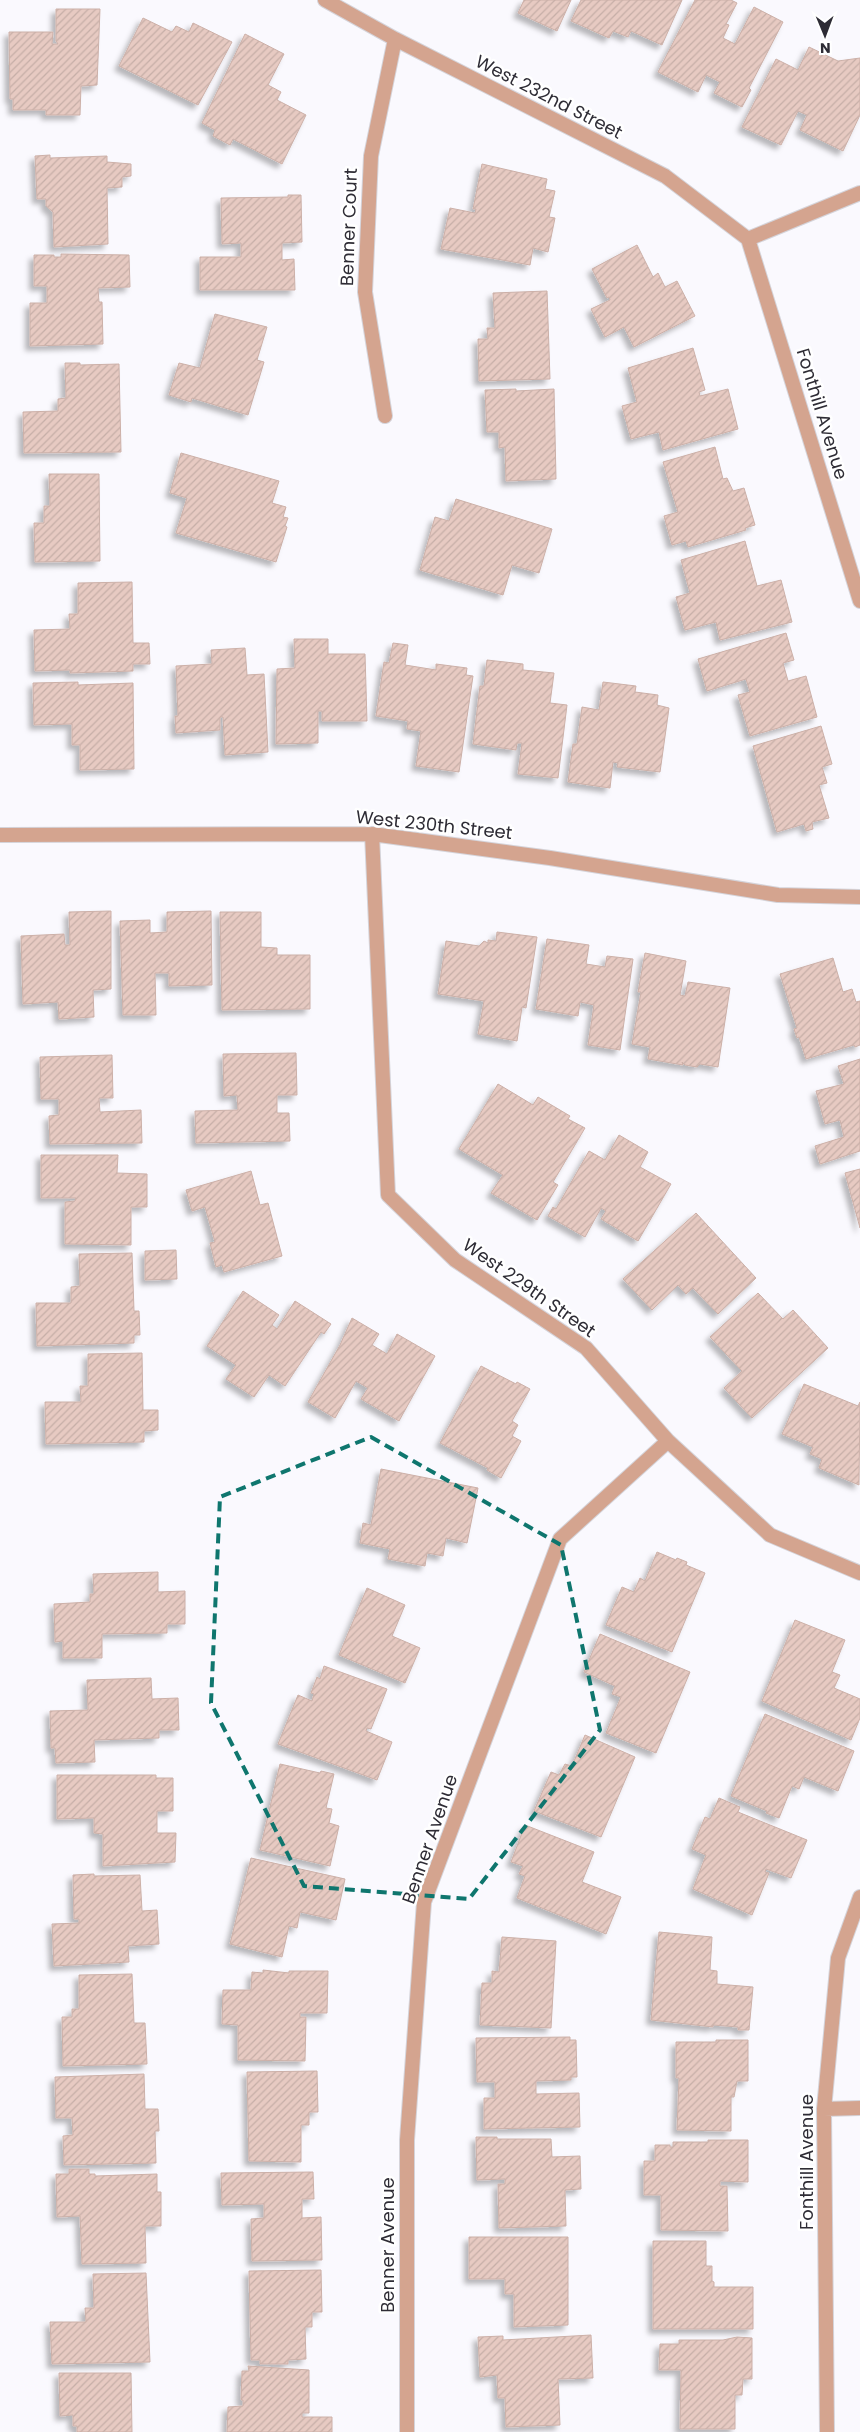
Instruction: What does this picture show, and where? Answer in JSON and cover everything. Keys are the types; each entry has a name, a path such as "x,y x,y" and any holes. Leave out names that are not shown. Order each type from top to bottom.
{"street":[{"name":"West 232nd Street","path":"325,0 395,39 665,176 748,239"},
{"name":"Benner Court","path":"385,416 365,292 370,156 395,39"},
{"path":"748,239 860,193"},
{"name":"Fonthill Avenue","path":"748,239 860,600"},
{"name":"West 230th Street","path":"0,835 372,834 550,858 778,895 860,897"},
{"name":"West 229th Street","path":"372,834 388,1195 455,1260 586,1348 668,1441 770,1535 860,1573"},
{"name":"Benner Avenue","path":"407,2432 407,2140 424,1902 560,1539 668,1441"},
{"name":"Fonthill Avenue","path":"827,2432 824,2109 838,1958 860,1897"},
{"path":"824,2109 860,2108"}],"highlighted area":[{"path":"371,1437 561,1545 600,1730 469,1899 304,1886 211,1703 220,1497"}],"building":[{"path":"524,0 571,0 557,31 518,13"},
{"path":"581,0 682,0 662,45 631,31 628,37 613,31 609,38 571,21"},
{"path":"695,0 731,0 737,3 726,24 729,25 723,38 735,44 754,7 783,22 749,88 751,90 742,107 714,93 720,82 706,75 698,92 658,72"},
{"path":"56,9 100,9 97,85 81,86 80,115 46,115 46,110 13,110 13,99 10,99 9,32 53,32 52,44 58,44 56,41"},
{"path":"143,18 172,32 176,26 189,32 193,23 232,42 198,105 119,66"},
{"path":"245,34 284,54 268,85 281,92 277,100 306,115 282,164 233,139 230,145 213,136 215,130 202,123"},
{"path":"809,47 838,61 860,58 860,115 843,151 800,130 807,115 798,111 781,145 742,127 776,59 798,70"},
{"path":"50,155 50,158 107,156 107,162 131,164 131,176 122,177 122,187 107,188 108,244 54,247 53,212 46,206 46,199 37,199 35,156"},
{"path":"482,164 547,179 545,189 555,191 549,217 555,218 548,252 533,248 530,265 441,249 450,208 475,213 476,209 473,209"},
{"path":"288,195 301,195 302,242 282,243 282,260 294,259 295,290 200,290 200,257 241,257 241,243 222,244 221,198 288,197"},
{"path":"637,245 653,277 658,273 665,287 677,281 695,316 634,347 624,327 605,337 591,309 610,300 609,297 607,298 592,269"},
{"path":"61,254 129,255 130,287 98,288 99,302 102,302 103,344 30,346 30,303 47,303 47,286 34,286 34,255 61,257"},
{"path":"547,291 550,379 479,381 478,339 488,339 487,328 495,328 493,293"},
{"path":"215,314 267,327 257,360 264,362 248,415 192,398 191,402 169,395 179,363 200,368"},
{"path":"693,348 705,390 699,392 700,396 728,389 738,429 663,450 659,432 631,439 622,406 637,402 628,368"},
{"path":"65,363 80,363 80,365 119,364 121,452 24,453 23,412 58,411 58,399 66,398"},
{"path":"516,389 516,391 554,389 556,479 506,481 505,447 499,448 499,432 487,432 485,390"},
{"path":"715,447 723,479 727,478 733,491 744,488 755,525 745,528 746,530 688,547 686,541 672,545 664,516 678,512 663,462"},
{"path":"181,453 279,481 272,503 286,507 283,517 288,518 276,562 176,533 187,498 170,493"},
{"path":"49,474 99,474 100,561 35,562 34,523 44,523 44,506 50,506"},
{"path":"456,499 552,529 539,573 512,565 503,595 420,570 435,517 449,521"},
{"path":"745,541 757,586 781,580 792,622 720,640 716,622 685,630 676,597 690,593 681,560"},
{"path":"132,582 133,643 149,643 150,664 133,664 133,671 70,673 70,670 35,671 34,630 70,629 69,614 78,614 78,583"},
{"path":"786,633 794,660 783,663 788,681 806,676 817,717 750,736 738,695 750,692 746,679 707,691 698,659"},
{"path":"294,639 328,639 328,654 365,654 367,721 322,721 322,711 318,711 318,743 276,744 277,669 295,668"},
{"path":"393,643 408,645 405,665 436,670 436,664 467,668 466,675 473,676 459,772 416,766 421,731 407,729 408,721 376,716 384,662 389,663"},
{"path":"245,648 247,675 264,674 268,752 225,755 223,717 220,717 220,730 176,733 175,716 178,716 176,666 212,664 211,650"},
{"path":"487,660 523,664 523,670 554,673 550,703 567,705 558,778 518,774 522,743 517,743 516,750 473,744 480,686 484,686"},
{"path":"78,682 78,685 133,683 134,769 80,770 80,745 72,745 72,724 34,725 33,683"},
{"path":"603,682 636,686 635,692 658,695 657,705 669,708 660,772 617,767 618,763 613,762 610,788 568,782 573,744 577,744 582,707 599,710"},
{"path":"821,726 832,764 822,767 827,783 819,785 829,818 812,822 813,829 806,831 804,824 777,832 753,746"},
{"path":"111,911 111,989 93,990 94,1017 59,1019 58,1002 23,1004 21,936 64,934 65,945 70,945 69,912"},
{"path":"211,911 212,985 169,986 169,973 155,973 156,1015 123,1015 120,921 150,920 150,933 167,932 167,912"},
{"path":"220,912 261,912 261,947 277,948 277,955 310,955 310,1009 222,1010"},
{"path":"497,932 537,937 526,1008 522,1007 517,1041 478,1034 484,1001 438,994 446,941 479,946 484,941 488,943 488,940 496,941"},
{"path":"547,939 589,945 586,964 605,967 607,956 633,959 620,1050 588,1045 594,1005 580,1002 578,1016 536,1009"},
{"path":"645,953 686,961 680,995 685,996 688,982 730,988 718,1067 700,1064 697,1067 685,1065 682,1062 683,1065 648,1059 650,1047 632,1044 641,992 638,992"},
{"path":"833,958 843,992 852,989 856,1002 860,1001 860,1045 855,1047 854,1045 806,1059 799,1037 797,1038 794,1029 797,1028 780,974"},
{"path":"296,1053 297,1095 277,1095 277,1113 289,1113 290,1141 196,1143 195,1111 238,1110 237,1095 224,1096 223,1054"},
{"path":"112,1055 113,1098 99,1098 100,1112 141,1110 142,1143 50,1144 49,1116 59,1115 59,1099 41,1099 40,1057"},
{"path":"860,1059 860,1151 820,1164 815,1146 844,1137 840,1120 825,1124 816,1091 844,1084 838,1066"},
{"path":"498,1084 533,1105 538,1097 570,1116 568,1119 585,1128 553,1182 558,1185 537,1220 491,1193 503,1175 459,1149"},
{"path":"619,1135 648,1152 640,1167 671,1184 638,1241 601,1219 606,1211 601,1208 585,1237 548,1216 553,1207 556,1209 589,1151 605,1160"},
{"path":"41,1155 118,1155 117,1173 147,1174 147,1207 131,1207 131,1245 65,1244 65,1202 75,1201 76,1198 41,1198"},
{"path":"860,1169 860,1228 845,1173"},
{"path":"251,1171 260,1205 268,1203 282,1256 224,1272 222,1265 216,1267 210,1243 215,1242 205,1207 192,1211 186,1190"},
{"path":"696,1213 756,1278 718,1314 693,1288 686,1294 678,1285 652,1310 623,1279"},
{"path":"176,1250 177,1279 145,1280 145,1251"},
{"path":"132,1253 134,1311 139,1311 140,1335 134,1335 134,1343 37,1346 36,1303 71,1303 71,1287 80,1286 79,1254"},
{"path":"243,1291 279,1315 272,1325 277,1329 295,1301 331,1324 324,1334 321,1332 285,1386 269,1375 254,1397 226,1379 236,1365 207,1346"},
{"path":"758,1293 783,1319 793,1310 828,1348 752,1418 724,1388 742,1371 710,1337"},
{"path":"352,1318 379,1334 372,1345 387,1354 397,1334 435,1356 399,1421 361,1399 368,1388 356,1381 335,1418 308,1402 340,1345"},
{"path":"142,1353 143,1410 158,1410 158,1430 144,1431 144,1442 46,1444 45,1402 81,1402 80,1386 88,1386 88,1354"},
{"path":"481,1366 530,1389 512,1421 518,1425 512,1436 521,1441 501,1478 487,1470 488,1468 440,1443"},
{"path":"804,1384 858,1406 860,1402 859,1485 819,1468 822,1459 810,1454 813,1447 782,1434"},
{"path":"381,1469 478,1488 467,1543 446,1538 443,1556 427,1553 425,1566 388,1559 390,1549 360,1543 363,1523 371,1525"},
{"path":"657,1552 676,1560 677,1558 687,1562 686,1565 705,1573 672,1652 606,1625 622,1587 634,1592 640,1578 645,1581"},
{"path":"158,1572 158,1592 185,1591 185,1624 167,1624 167,1633 102,1634 102,1658 63,1658 63,1641 55,1642 54,1604 90,1602 90,1594 94,1594 93,1574"},
{"path":"367,1588 405,1605 392,1636 420,1648 405,1683 339,1655"},
{"path":"795,1620 845,1640 832,1672 840,1675 834,1688 860,1699 860,1718 851,1740 762,1701"},
{"path":"600,1634 690,1672 656,1753 606,1733 621,1697 612,1694 615,1686 584,1672"},
{"path":"324,1666 387,1689 371,1729 367,1728 366,1731 392,1742 377,1780 278,1744 298,1695 312,1701 314,1694 311,1693 317,1677 320,1679"},
{"path":"151,1678 152,1699 178,1698 179,1730 159,1730 159,1738 94,1740 95,1762 56,1763 55,1748 51,1748 50,1711 88,1710 87,1680"},
{"path":"765,1714 854,1751 838,1791 804,1777 799,1789 792,1786 779,1818 731,1796"},
{"path":"585,1735 635,1757 601,1837 534,1811 551,1772 559,1775 565,1764 572,1766"},
{"path":"280,1764 320,1773 321,1771 334,1774 326,1808 332,1809 329,1823 339,1826 330,1866 260,1850"},
{"path":"57,1775 156,1775 156,1778 173,1778 173,1811 157,1811 157,1833 176,1833 175,1862 103,1866 103,1834 94,1833 94,1818 57,1819"},
{"path":"719,1798 740,1807 738,1812 807,1840 791,1878 766,1869 765,1872 769,1873 752,1915 693,1889 706,1855 692,1849 705,1817 710,1819"},
{"path":"525,1825 594,1852 582,1882 621,1897 606,1934 517,1898 525,1876 519,1874 523,1866 511,1862"},
{"path":"251,1858 345,1879 336,1920 300,1912 297,1928 289,1926 282,1957 230,1944"},
{"path":"94,1874 94,1876 140,1875 142,1911 157,1910 159,1944 128,1946 129,1962 54,1966 52,1924 79,1923 79,1919 74,1919 73,1875"},
{"path":"659,1932 712,1937 710,1970 717,1971 717,1984 753,1987 749,2030 738,2030 738,2027 713,2025 713,2027 651,2020"},
{"path":"502,1937 556,1941 551,2028 480,2025 482,1983 492,1983 492,1971 499,1972"},
{"path":"263,1970 289,1973 289,1971 328,1971 327,2013 300,2013 300,2017 306,2017 305,2061 238,2060 238,2025 222,2024 223,1990 251,1990 252,1972 263,1973"},
{"path":"132,1974 134,2023 145,2023 147,2064 63,2066 62,2017 72,2017 72,2009 79,2009 79,1975"},
{"path":"570,2037 570,2040 576,2040 577,2077 571,2077 571,2080 536,2081 536,2094 579,2093 580,2127 484,2129 484,2098 495,2098 495,2082 477,2082 476,2038"},
{"path":"716,2040 748,2040 748,2081 737,2081 734,2097 731,2097 731,2131 677,2130 679,2078 676,2078 676,2042 716,2042"},
{"path":"317,2071 318,2112 309,2112 309,2125 301,2125 301,2162 249,2161 247,2072"},
{"path":"144,2074 145,2109 158,2109 159,2131 155,2131 156,2163 64,2165 63,2136 73,2135 72,2118 56,2118 55,2077"},
{"path":"476,2137 551,2139 552,2157 580,2156 581,2189 565,2190 566,2226 499,2228 498,2184 505,2184 505,2179 477,2180"},
{"path":"708,2140 748,2140 748,2182 720,2181 720,2186 727,2186 728,2231 661,2230 661,2195 644,2195 644,2161 655,2161 655,2145 670,2145 670,2147 673,2147 673,2142 708,2142"},
{"path":"69,2169 89,2169 89,2174 95,2174 95,2176 157,2174 157,2192 161,2192 161,2226 145,2226 146,2263 82,2264 80,2216 57,2217 56,2174 69,2174"},
{"path":"313,2172 314,2199 302,2199 302,2218 321,2217 322,2260 252,2261 251,2219 264,2218 264,2204 222,2205 221,2173"},
{"path":"469,2237 568,2237 568,2325 514,2327 514,2294 505,2294 505,2279 469,2279"},
{"path":"653,2241 706,2241 706,2266 712,2266 714,2287 753,2287 753,2329 653,2329"},
{"path":"321,2270 322,2312 312,2312 312,2327 305,2327 306,2359 288,2360 288,2364 260,2364 260,2360 251,2360 249,2271"},
{"path":"146,2273 150,2362 52,2364 50,2322 86,2322 85,2308 94,2308 93,2274"},
{"path":"591,2335 593,2378 558,2379 560,2425 506,2427 505,2398 498,2398 497,2375 480,2377 478,2337 503,2336 503,2340"},
{"path":"737,2337 752,2338 752,2379 743,2379 742,2395 735,2395 735,2429 680,2429 681,2370 659,2370 660,2344 679,2344 679,2340 723,2340"},
{"path":"248,2366 309,2370 309,2413 302,2413 302,2417 332,2417 332,2432 227,2432 228,2407 243,2406 243,2400 241,2400 242,2371 249,2371"},
{"path":"59,2373 131,2373 132,2432 77,2432 77,2426 73,2426 73,2415 60,2416"}]}
